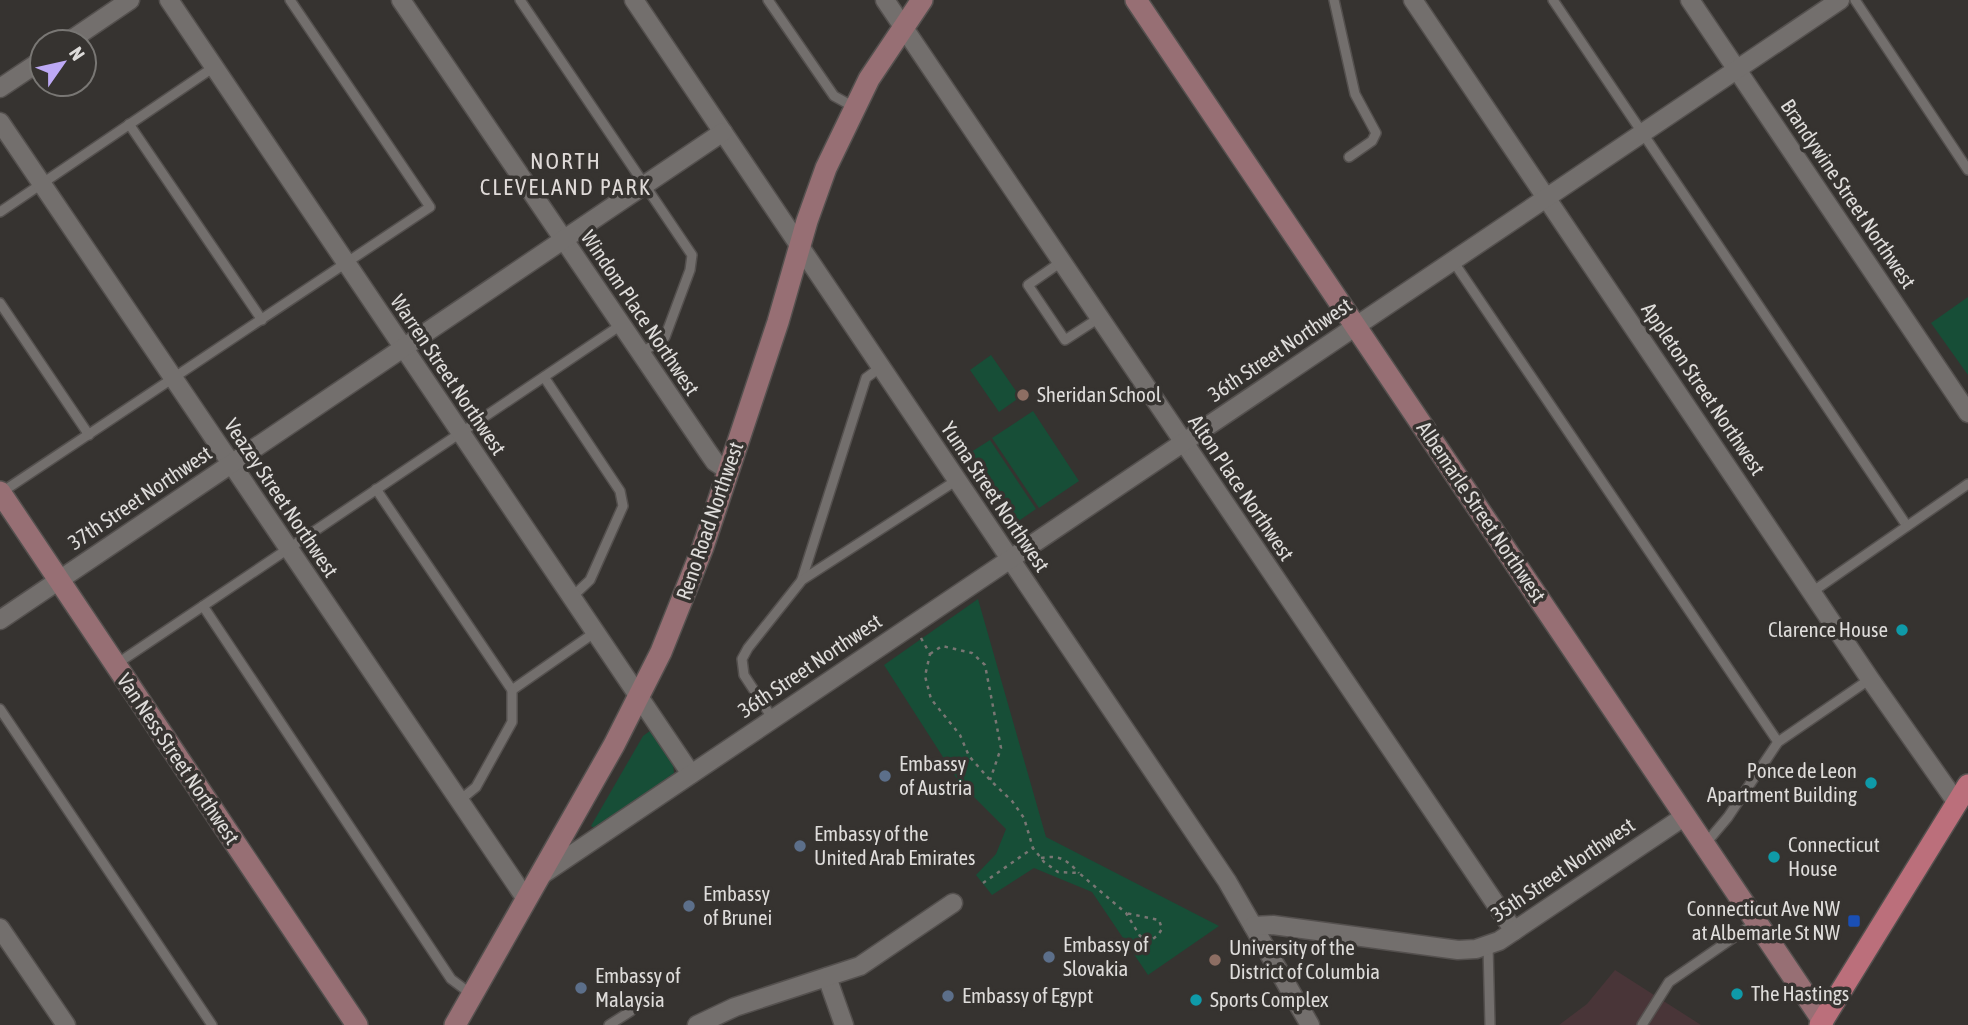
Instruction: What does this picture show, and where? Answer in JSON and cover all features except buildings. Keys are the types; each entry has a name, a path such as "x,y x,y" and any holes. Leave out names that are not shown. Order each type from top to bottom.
{"main road":[{"name":"Reno Road Northwest","path":"455,1025 639,699 683,600 729,471 826,169 854,107 922,0"},
{"name":"Albemarle Street Northwest","path":"1136,0 1823,1024"},
{"name":"Van Ness Street Northwest","path":"0,493 357,1025"},
{"path":"1823,1024 1963,794"}],"street":[{"path":"89,28 130,0"},
{"name":"Warren Street Northwest","path":"169,0 691,774"},
{"name":"Windom Place Northwest","path":"401,0 708,452 715,462 729,471"},
{"name":"Yuma Street Northwest","path":"634,0 1227,881 1310,1025"},
{"name":"Alton Place Northwest","path":"885,0 1514,931"},
{"name":"Appleton Street Northwest","path":"1413,0 1870,679 1963,794"},
{"name":"Brandywine Street Northwest","path":"1690,0 1968,413"},
{"name":"36th Street Northwest","path":"537,878 1840,0"},
{"path":"0,88 28,69"},
{"name":"Veazey Street Northwest","path":"0,122 526,898"},
{"name":"37th Street Northwest","path":"0,620 723,132"},
{"name":"35th Street Northwest","path":"1253,926 1305,928 1458,950 1488,946 1685,816"},
{"path":"697,1025 735,1007 860,966 953,903"},
{"path":"0,928 66,1025"},
{"path":"828,977 844,1025"}],"lane":[{"path":"0,493 430,206 290,0"},
{"path":"520,0 692,255 690,270 665,337 640,354"},
{"path":"768,0 834,96 854,107"},
{"path":"1334,0 1355,94 1376,133 1372,141 1349,157"},
{"path":"1553,0 1908,526"},
{"path":"1855,0 1968,170"},
{"path":"0,212 214,67"},
{"path":"129,124 262,320"},
{"path":"1453,261 1778,742"},
{"path":"1061,262 1028,285 1057,329 1065,340 1098,318"},
{"path":"0,303 89,435"},
{"path":"116,665 621,326"},
{"path":"802,580 866,378 881,367"},
{"path":"544,377 620,492 623,506 590,580 571,598"},
{"path":"773,719 744,675 742,659 748,648 802,580 957,480"},
{"path":"1812,592 1968,484"},
{"path":"376,489 512,690 512,722 476,787 459,801"},
{"path":"203,606 451,979 472,996"},
{"path":"512,690 594,633"},
{"path":"1704,845 1728,817 1778,742 1870,679"},
{"path":"0,709 212,1025"},
{"path":"1642,1025 1669,982 1756,922"},
{"path":"1488,946 1490,1025"},
{"path":"609,1025 631,1011"}],"path":[{"path":"921,638 930,653 925,676 928,690 960,735 969,756 1013,801 1024,818 1032,848 1041,858 1058,872 1079,873"},
{"path":"930,653 942,646 958,648 972,653 985,665 1001,748 990,780"},
{"path":"983,883 1032,848"},
{"path":"1041,858 1064,858 1126,913 1140,936 1150,941 1162,929 1159,920 1126,913"}],"shaded area":[{"path":"1615,970 1701,1025 1559,1025 1587,1004"}],"green space":[{"path":"1968,297 1968,375 1931,323"},
{"path":"991,355 1020,397 999,412 970,370"},
{"path":"1033,411 1079,481 1039,508 992,438"},
{"path":"990,440 1036,509 1014,524 968,454"},
{"path":"978,599 1046,837 1219,926 1148,975 1092,892 1034,868 992,895 976,875 996,854 1006,829 959,782 884,665"},
{"path":"650,731 673,764 674,773 596,829 591,826 643,736"}],"place":[{"name":"Sheridan School","path":"1023,395"},
{"name":"Clarence House","path":"1902,630"},
{"name":"Embassy of Austria","path":"885,776"},
{"name":"Ponce de Leon Apartment Building","path":"1871,783"},
{"name":"Embassy of the United Arab Emirates","path":"800,846"},
{"name":"Connecticut House","path":"1774,857"},
{"name":"Embassy of Brunei","path":"689,906"},
{"name":"Connecticut Ave NW at Albemarle St NW","path":"1854,921"},
{"name":"Embassy of Slovakia","path":"1049,957"},
{"name":"University of the District of Columbia","path":"1215,960"},
{"name":"Embassy of Malaysia","path":"581,988"},
{"name":"The Hastings","path":"1737,994"},
{"name":"Embassy of Egypt","path":"948,996"},
{"name":"Sports Complex","path":"1196,1000"}],"district":[{"name":"NORTH CLEVELAND PARK","path":"566,174"}]}
